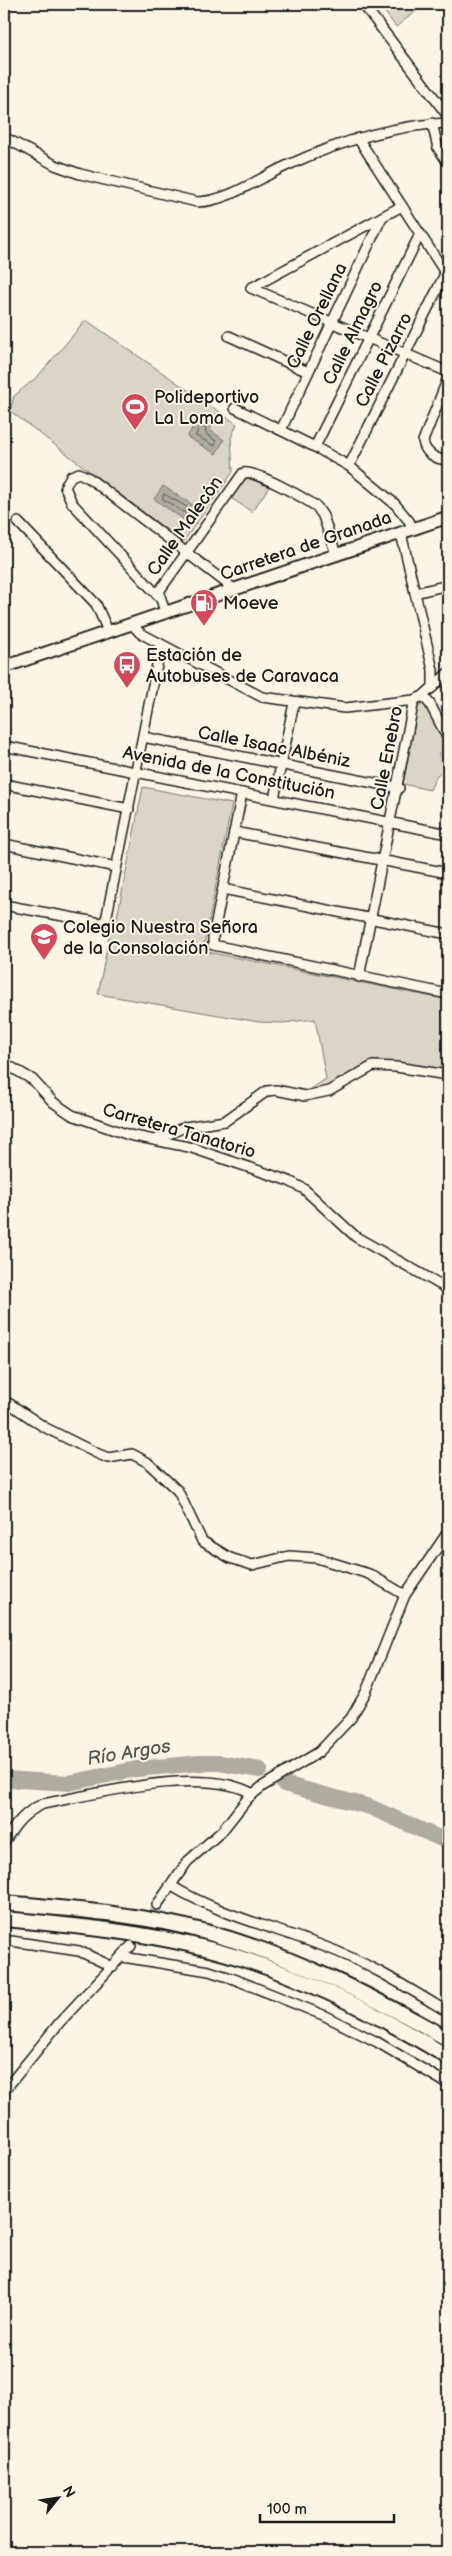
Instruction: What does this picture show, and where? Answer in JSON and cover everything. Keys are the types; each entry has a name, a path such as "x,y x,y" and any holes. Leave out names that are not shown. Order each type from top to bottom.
{"highway":[{"path":"4,1903 142,1918 205,1931 263,1949 369,1994 448,2039"},
{"path":"4,1919 144,1935 239,1958 346,2000 448,2057"}],"main road":[{"name":"Carretera de Granada","path":"4,666 448,517"}],"street":[{"path":"363,4 448,116"},
{"path":"4,137 55,165 80,174 197,202 210,201 230,194 301,159 358,138 432,123 448,123"},
{"path":"432,123 438,148 448,163"},
{"path":"358,138 447,272"},
{"path":"402,206 251,288 448,372"},
{"name":"Calle Orellana","path":"281,430 382,217"},
{"name":"Calle Almagro","path":"315,447 420,234"},
{"name":"Calle Pizarro","path":"349,466 447,272"},
{"path":"229,336 308,372"},
{"path":"448,378 423,442 429,453 442,460 448,460"},
{"path":"235,408 315,447 349,466 395,504 410,521 413,529"},
{"name":"Calle Malecón","path":"165,612 160,599 161,588 238,479 247,472 261,477 317,507 323,516 336,554"},
{"path":"160,599 72,503 65,492 68,479 79,473 89,478 234,589"},
{"path":"18,522 96,604 108,631"},
{"path":"401,533 434,670 433,687"},
{"path":"415,593 448,585"},
{"path":"151,588 161,588"},
{"path":"131,623 140,633 251,693 294,703 345,708 418,698 448,673"},
{"path":"4,905 93,922 104,921 109,912 116,868 162,645"},
{"path":"418,698 430,704 448,739"},
{"name":"Calle Enebro","path":"359,977 418,698"},
{"path":"274,799 294,703"},
{"name":"Calle Isaac Albéniz","path":"143,737 398,788"},
{"name":"Avenida de la Constitución","path":"4,746 137,770 448,834"},
{"path":"4,784 129,809"},
{"path":"242,793 213,944 219,948 448,994"},
{"path":"234,832 448,873"},
{"path":"4,844 116,868"},
{"path":"224,889 448,934"},
{"name":"Carretera Tanatorio","path":"4,1063 33,1080 53,1102 72,1115 129,1135 158,1139 198,1150 289,1181 304,1189 356,1237 448,1289"},
{"path":"158,1139 185,1127 224,1121 267,1091 276,1090 290,1095 305,1096 329,1092 373,1066 396,1067 448,1075"},
{"path":"4,1400 44,1427 96,1453 108,1458 132,1454 147,1462 178,1491 202,1541 230,1558 252,1565 289,1556 317,1558 369,1574 404,1595"},
{"path":"157,1905 191,1857 222,1831 253,1794 319,1752 351,1718 366,1692 404,1595 448,1532"},
{"path":"4,1842 24,1814 31,1809 43,1804 122,1788 213,1782 230,1784 253,1794"},
{"path":"170,1885 187,1895 238,1917 324,1947 377,1971 448,2012"},
{"path":"4,1940 79,1951 113,1967"},
{"path":"4,2091 60,2022 123,1957 131,1946"},
{"path":"123,1957 209,1971 234,1979 323,2015 377,2042 448,2084"}],"shaded area":[{"path":"382,4 425,4 396,27 380,6"},
{"name":"Polideportivo La Loma","path":"86,320 237,424 231,438 233,472 183,542 10,411 14,396 38,376"},
{"path":"246,477 269,487 252,512 231,498"},
{"path":"424,703 428,706 448,744 448,748 438,754 447,767 437,775 430,790 403,784 418,707"},
{"path":"143,787 232,804 203,951 448,1000 448,1072 378,1063 354,1076 313,1093 309,1090 326,1079 315,1019 283,1023 259,1022 98,994 110,932 114,932"}],"water":[{"path":"200,415 213,424 210,430 224,440 216,454 187,437"},
{"path":"163,486 196,507 186,521 154,499"}],"waterway":[{"name":"Río Argos","path":"4,1779 69,1783 136,1769 200,1763 220,1763 260,1770"},
{"name":"Río Argos","path":"284,1784 370,1807 448,1842"}],"tunnel":[{"path":"131,1946 157,1905"}],"place":[{"name":"Polideportivo La Loma","path":"135,431"},
{"name":"Moeve","path":"204,627"},
{"name":"Estación de Autobuses de Caravaca","path":"127,689"},
{"name":"Colegio Nuestra Señora de la Consolación","path":"44,961"}]}
